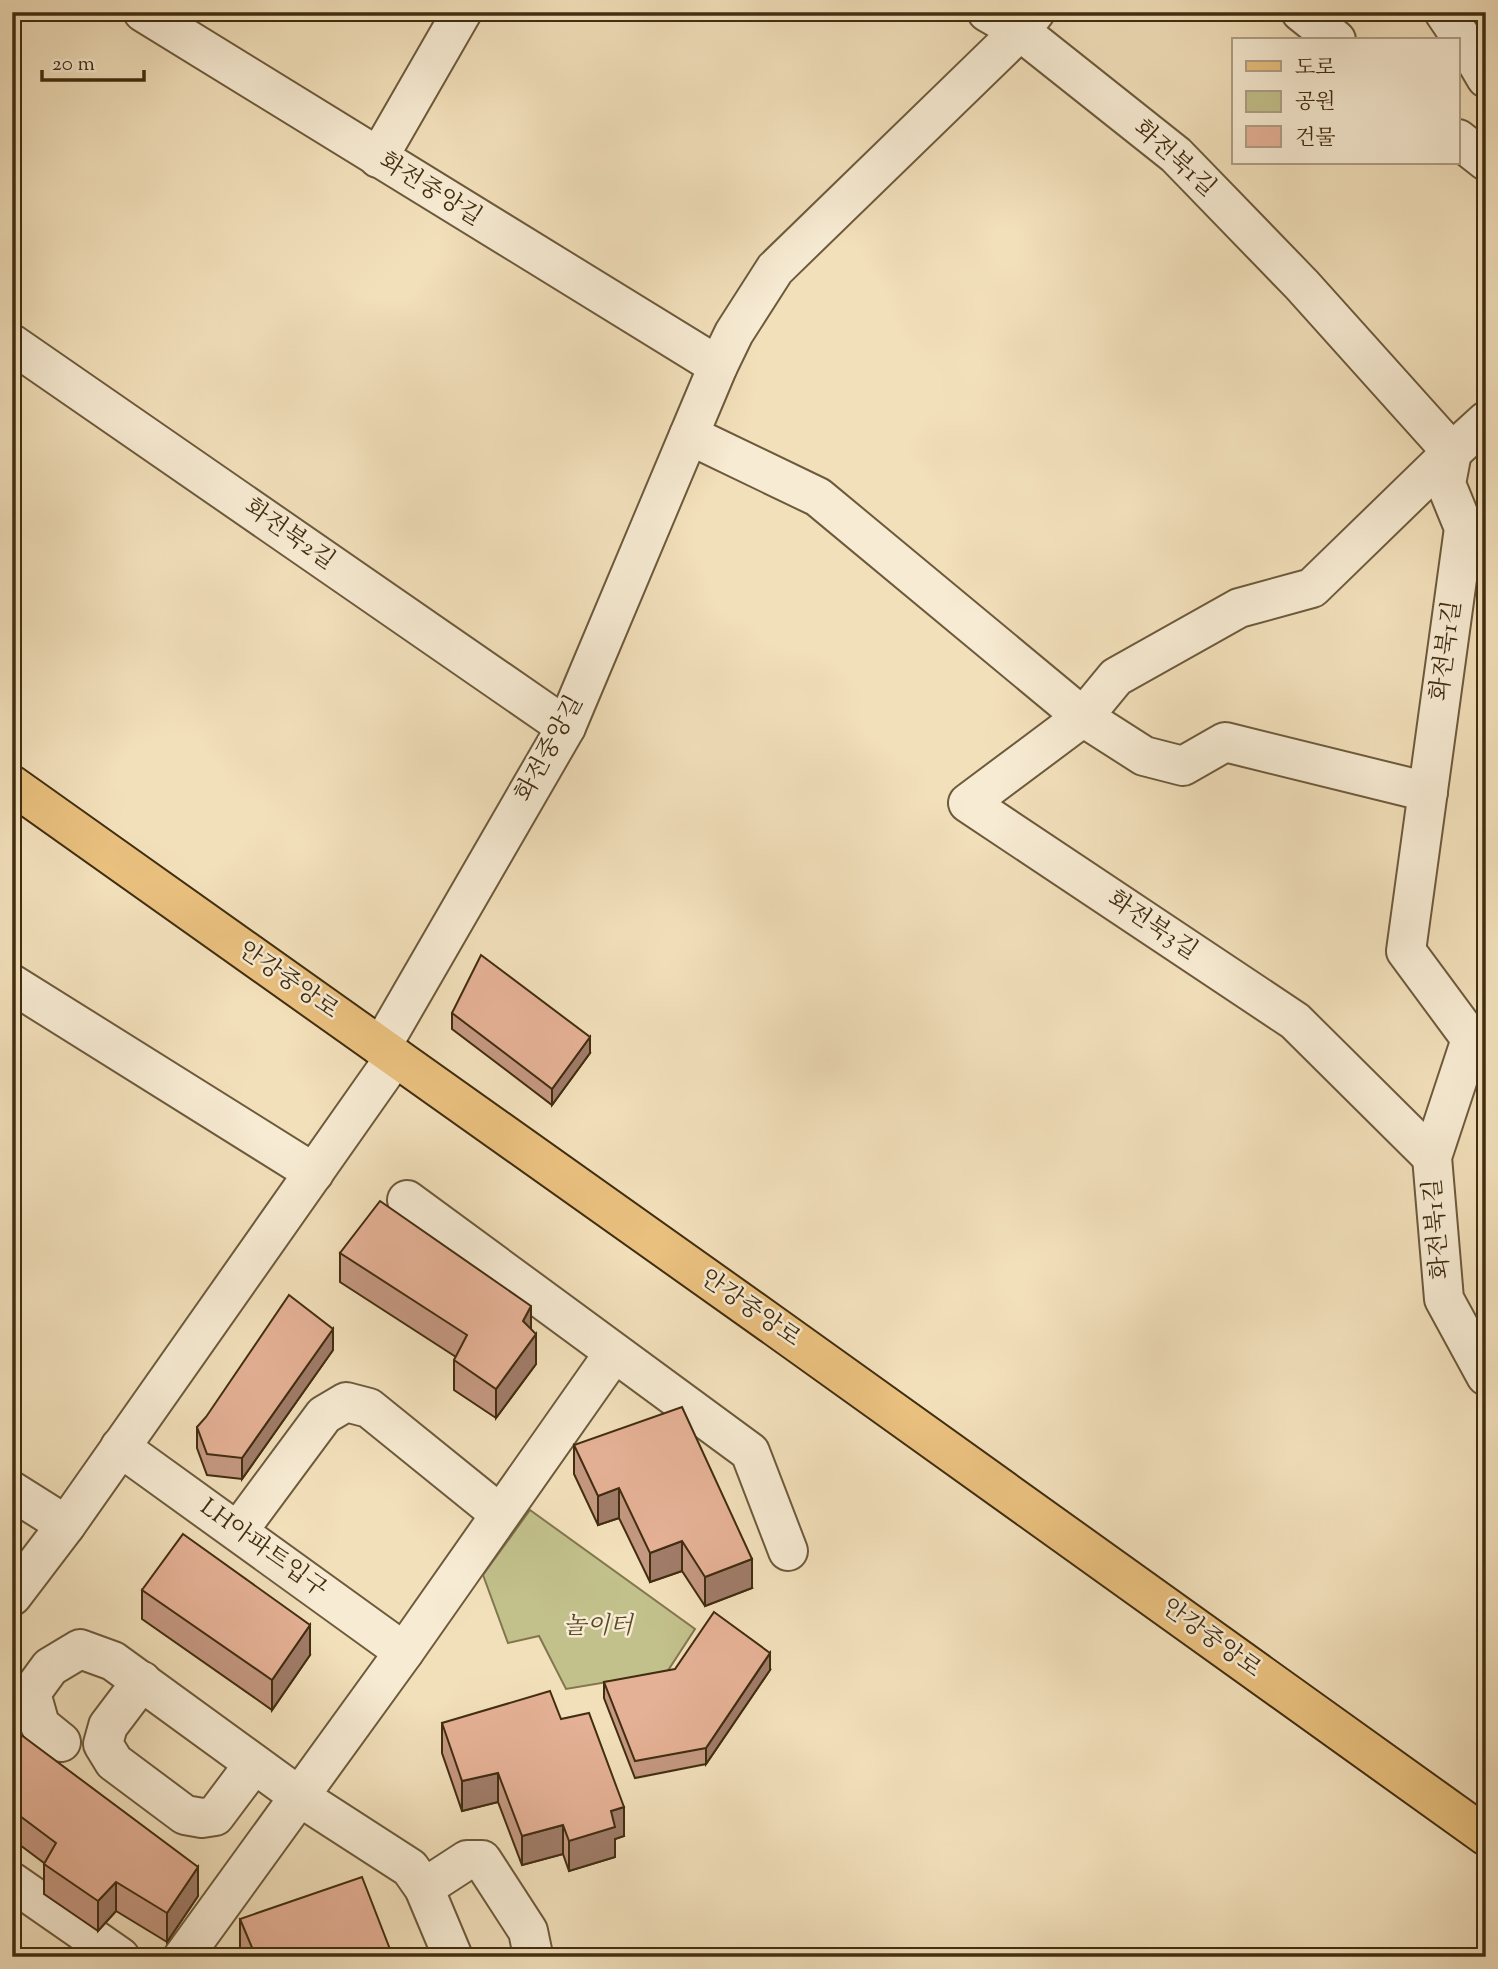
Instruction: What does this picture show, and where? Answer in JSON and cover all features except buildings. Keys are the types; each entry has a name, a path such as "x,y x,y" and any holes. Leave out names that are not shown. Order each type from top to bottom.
{"main road":[{"name":"안강중앙로","path":"12,785 1486,1836"}],"street":[{"name":"화전중앙길","path":"143,12 718,366"},
{"path":"378,158 462,12"},
{"name":"화전북1길","path":"987,12 1027,22 1176,155 1302,285 1452,452 1446,484 1464,528 1406,951 1471,1039 1432,1157 1444,1299 1486,1376"},
{"path":"1301,12 1334,38"},
{"path":"1444,12 1486,78"},
{"name":"화전중앙길","path":"12,1596 66,1525 314,1173 388,1052 566,727 718,366 734,333 775,269 1027,22"},
{"path":"1460,141 1486,162"},
{"name":"화전북2길","path":"12,344 566,727"},
{"name":"화전북3길","path":"1432,1157 1295,1021 968,803 1083,717 1116,677 1239,608 1312,589 1486,421"},
{"path":"688,435 818,497 1083,717 1144,756 1183,766 1225,742 1428,792"},
{"path":"12,984 314,1173"},
{"path":"407,1200 750,1452 788,1551"},
{"path":"183,1957 404,1652 614,1353"},
{"path":"238,1531 324,1415 346,1402 369,1408 500,1514"},
{"name":"LH아파트입구","path":"120,1447 404,1652"},
{"path":"12,1491 66,1525"},
{"path":"61,1742 40,1725 31,1693 50,1667 80,1649 113,1661 300,1797 410,1868 425,1888 453,1957"},
{"path":"142,1681 108,1726 103,1744 114,1762 185,1815 202,1818 215,1816 254,1764"},
{"path":"425,1888 467,1860 482,1860 528,1931 532,1957"},
{"path":"12,1882 120,1957"}],"green space":[{"name":"놀이터","path":"530,1510 695,1629 667,1672 566,1689 539,1636 508,1643 483,1575"}]}
